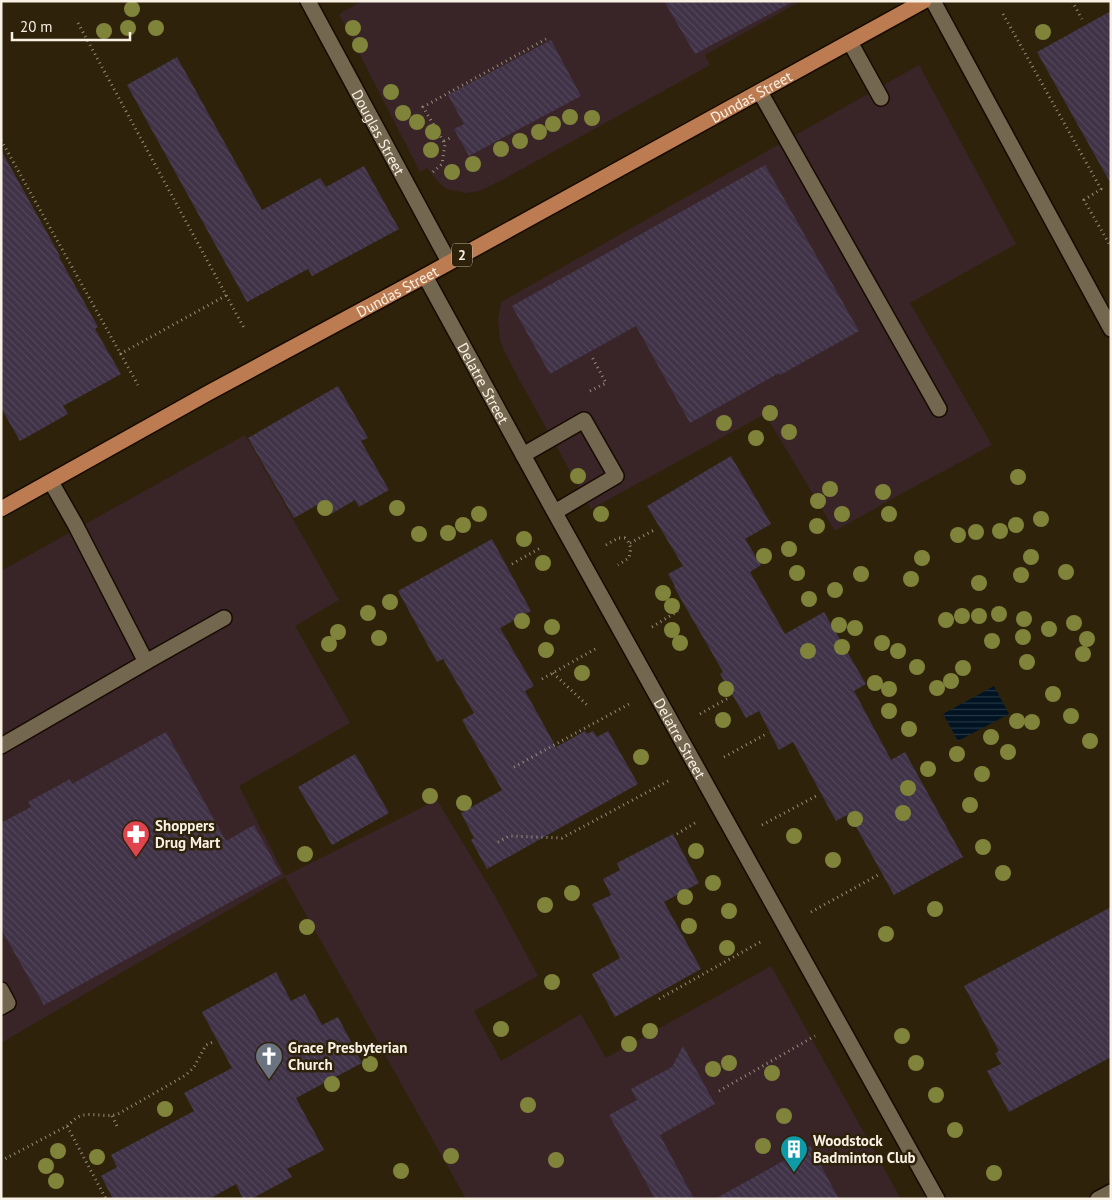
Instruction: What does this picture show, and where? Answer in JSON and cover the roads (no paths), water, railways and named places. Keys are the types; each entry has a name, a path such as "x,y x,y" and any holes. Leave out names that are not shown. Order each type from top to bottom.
{"main road":[{"name":"Dundas Street","path":"1,509 210,392 425,276 924,1"}],"street":[{"name":"Douglas Street","path":"308,1 449,262"},
{"path":"933,1 1111,329"},
{"path":"850,42 881,98"},
{"path":"760,92 939,409"},
{"name":"Delatre Street","path":"425,276 938,1199"},
{"path":"523,455 584,420 616,476 555,512"},
{"path":"51,482 75,524 146,662"},
{"path":"1,746 224,618"},
{"path":"1,990 8,1003 1,1007"},
{"path":"1098,1199 1111,1192"}],"water":[{"path":"994,686 1009,714 958,741 943,714"}],"place":[{"name":"Shoppers Drug Mart","path":"136,858"},
{"name":"Grace Presbyterian Church","path":"269,1080"},
{"name":"Woodstock Badminton Club","path":"794,1173"}]}
